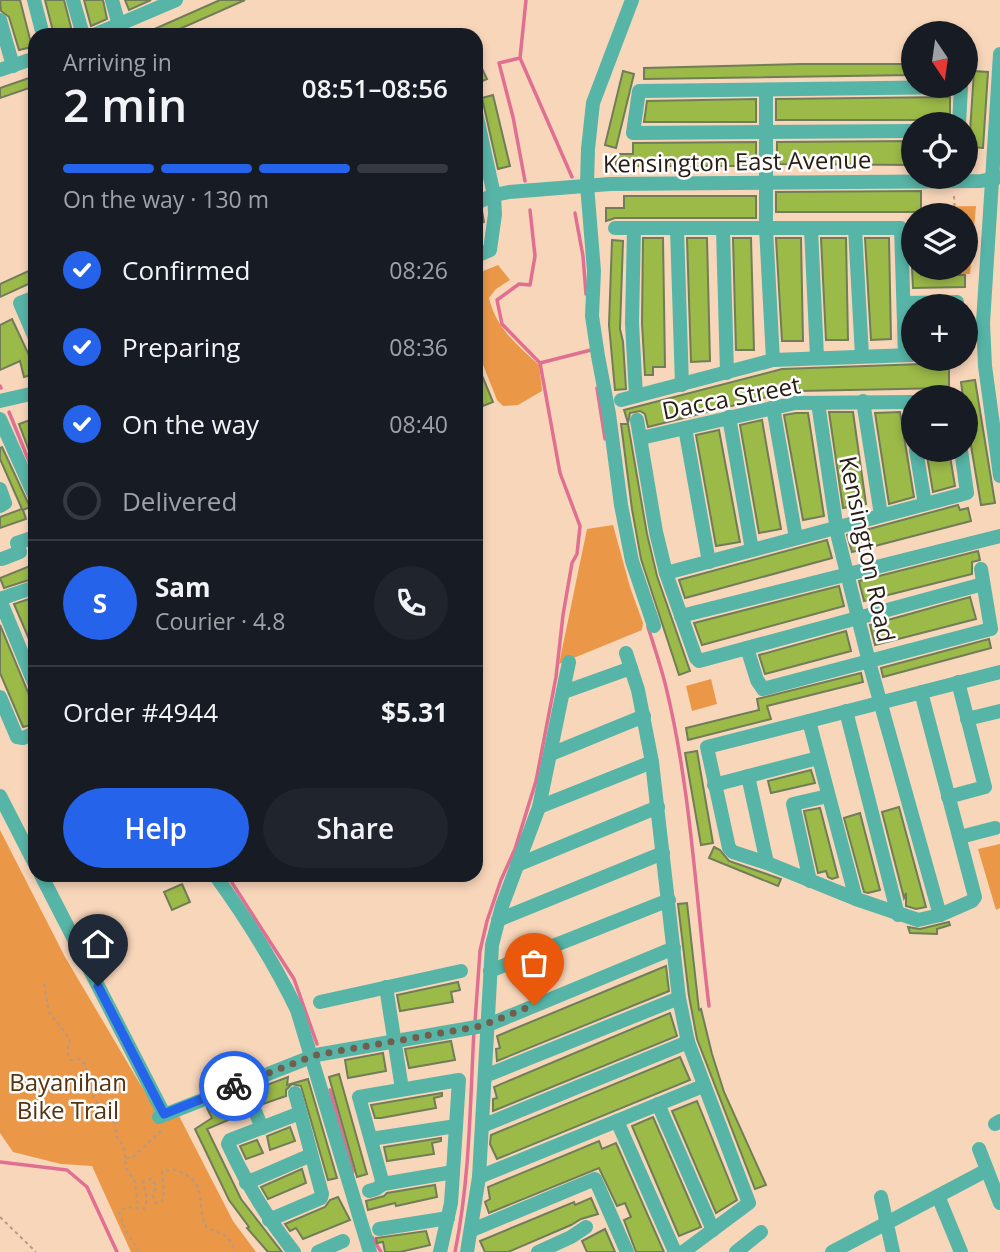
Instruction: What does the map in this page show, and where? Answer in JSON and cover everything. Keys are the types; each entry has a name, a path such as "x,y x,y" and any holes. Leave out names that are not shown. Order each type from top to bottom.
{"street":[{"path":"34,0 41,28"},
{"path":"73,0 81,28"},
{"path":"112,0 119,25"},
{"path":"112,28 176,0"},
{"path":"632,0 593,103 587,185 594,271 592,316 598,356 632,561 654,626"},
{"path":"0,20 6,68 28,60"},
{"path":"1000,54 995,178 983,339 1000,477"},
{"path":"901,131 633,133 639,91 961,87 960,112"},
{"path":"766,90 766,228 774,360"},
{"path":"483,158 494,195 495,214 490,250 483,253"},
{"name":"Kensington East Avenue","path":"483,200 494,195 587,185 901,182"},
{"path":"615,228 901,228 904,294"},
{"path":"634,228 628,398 774,360 901,355"},
{"path":"855,228 862,356"},
{"path":"677,229 682,385"},
{"path":"811,229 817,357"},
{"path":"723,230 727,373"},
{"path":"28,300 20,303 28,322"},
{"path":"5,400 28,398"},
{"path":"863,401 881,516"},
{"name":"Dacca Street","path":"641,438 773,407 863,401 901,402"},
{"name":"Kensington Road","path":"818,403 836,527 857,619 940,915"},
{"path":"773,407 796,538"},
{"path":"729,417 752,550"},
{"path":"0,419 28,481"},
{"path":"637,420 656,532 681,616 699,660 983,584"},
{"path":"685,428 709,562"},
{"path":"918,462 925,504"},
{"path":"667,573 967,494 963,462"},
{"path":"0,489 5,503 0,506"},
{"path":"681,616 1000,536"},
{"path":"2,559 20,552 18,543 28,539"},
{"path":"747,648 757,680 763,689 991,629 981,569"},
{"path":"28,589 0,599 28,668"},
{"path":"626,653 644,716 652,762 679,998 688,1042 748,1203 682,1252"},
{"path":"467,1252 479,1177 485,1076 478,1027 498,920 539,807 569,662"},
{"path":"564,692 631,668"},
{"path":"921,692 975,897 966,904 940,915 918,920 898,915 733,852 729,848 707,747 958,682 1000,672"},
{"path":"948,797 985,788 958,682"},
{"path":"0,696 17,737 28,736"},
{"path":"846,711 898,915"},
{"path":"967,719 1000,711"},
{"path":"551,754 644,716"},
{"path":"808,721 856,899"},
{"path":"714,785 818,758"},
{"path":"539,807 652,762"},
{"path":"748,776 767,863"},
{"path":"0,796 28,850"},
{"path":"810,881 793,804 828,796"},
{"path":"517,865 658,807"},
{"path":"960,837 995,828"},
{"path":"498,920 663,853"},
{"path":"44,882 163,1119 243,1082 313,1057 478,1027 674,948"},
{"path":"220,882 280,974 297,1010 370,1252"},
{"path":"490,971 668,900"},
{"path":"320,1002 461,971"},
{"path":"386,987 402,1089"},
{"path":"485,1076 679,998"},
{"path":"482,1126 688,1042"},
{"path":"383,1184 359,1097 459,1080 448,1218 440,1252"},
{"path":"243,1082 262,1128"},
{"path":"479,1177 703,1086"},
{"path":"269,1220 317,1200 322,1194 295,1093"},
{"path":"658,1104 713,1230"},
{"path":"294,1252 269,1220 246,1182 228,1144 230,1140 300,1112"},
{"path":"617,1121 675,1252"},
{"path":"371,1139 456,1126"},
{"path":"979,1149 1000,1203"},
{"path":"246,1182 312,1154"},
{"path":"836,1251 987,1170"},
{"path":"369,1191 383,1184 453,1172"},
{"path":"472,1230 595,1180 627,1252"},
{"path":"938,1196 961,1252"},
{"path":"881,1197 893,1252"},
{"path":"379,1229 448,1218"},
{"path":"538,1252 586,1227"},
{"path":"736,1252 761,1232"},
{"path":"570,1237 577,1252"},
{"path":"318,1252 343,1241"}],"path":[{"path":"44,984 49,1012 70,1039 67,1052 71,1060 80,1059 85,1064 93,1096 104,1114 115,1124 116,1136 124,1146 125,1168 135,1182 138,1209"},
{"path":"125,1158 133,1157 151,1143 163,1119"},
{"path":"139,1252 119,1212 127,1207 144,1209 147,1199 143,1182 152,1178 156,1185 153,1196 156,1203 162,1201 162,1172 173,1168 185,1173 195,1182 201,1195 203,1220 207,1228 222,1232 233,1243 235,1252"},
{"path":"0,1217 36,1252"}],"green space":[{"path":"498,265 510,280 496,289 489,298 492,309 508,335 539,365 542,391 518,405 503,406 497,400 483,365 483,271"},
{"path":"613,525 643,623 642,630 559,664 587,529"},
{"path":"711,679 717,704 692,711 686,686"},
{"name":"Bayanihan Bike Trail","path":"0,830 65,957 162,1121 178,1114 233,1221 256,1252 131,1252 92,1166 61,1164 13,1152 0,1133"},
{"path":"1000,844 1000,908 996,910 978,849"}],"building":[{"path":"0,0 20,0 28,31 28,48 19,50 9,17 1,11"},
{"path":"45,0 64,0 71,28 52,28"},
{"path":"84,0 103,0 107,19 91,26"},
{"path":"125,0 151,0 129,10"},
{"path":"220,0 245,0 182,28 157,28"},
{"path":"901,64 901,75 644,79 644,68"},
{"path":"623,71 634,74 616,148 605,145"},
{"path":"978,71 988,72 983,148 978,148 978,112 971,112 972,98 978,98"},
{"path":"28,78 28,88 0,98 0,88"},
{"path":"493,95 510,166 498,169 483,98"},
{"path":"950,98 950,112 901,112 901,120 776,120 776,99"},
{"path":"756,99 756,122 644,122 647,101"},
{"path":"901,141 901,165 777,164 777,142"},
{"path":"756,142 756,166 616,166 616,154 633,154 633,143"},
{"path":"921,191 921,203 901,203 901,212 776,212 776,192"},
{"path":"624,196 756,196 756,218 615,218 606,221 606,208 624,208"},
{"path":"643,238 663,238 665,367 653,367 653,375 645,375 642,323"},
{"path":"687,238 707,238 710,361 691,362"},
{"path":"733,238 751,238 754,350 736,350"},
{"path":"776,238 801,238 803,341 782,341"},
{"path":"821,238 846,238 848,340 826,340"},
{"path":"865,238 889,238 891,339 871,340"},
{"path":"612,240 623,241 620,329 626,389 615,390 609,325"},
{"path":"28,271 28,284 0,297 0,284"},
{"path":"913,280 965,280 965,287 913,288"},
{"path":"12,319 28,353 28,376 24,377 20,361 0,370 0,325"},
{"path":"901,365 901,371 949,371 949,385 901,385 901,389 799,389 648,427 645,414 640,411 630,413 628,423 624,410 782,369"},
{"path":"483,378 493,402 483,406"},
{"path":"975,380 976,385 961,385 961,382"},
{"path":"978,398 995,503 981,505 974,462 978,462"},
{"path":"829,412 853,412 866,504 843,508"},
{"path":"900,412 901,462 908,462 914,497 889,504 875,413"},
{"path":"808,413 824,516 803,520 784,415"},
{"path":"762,420 781,529 759,533 740,425"},
{"path":"28,421 28,448 19,424"},
{"path":"621,424 628,424 657,576 690,671 679,675 641,559"},
{"path":"719,430 740,542 716,546 696,435"},
{"path":"2,447 28,508 23,510 26,519 0,528 0,517 22,509 0,459"},
{"path":"928,462 951,462 955,486 933,492"},
{"path":"958,505 960,510 968,508 971,521 852,552 847,535"},
{"path":"827,540 832,558 685,598 679,580"},
{"path":"978,551 980,560 972,562 972,574 864,601 859,581"},
{"path":"28,567 28,580 4,588 0,578"},
{"path":"839,586 844,606 702,645 694,623"},
{"path":"970,597 976,619 875,645 870,625"},
{"path":"28,599 28,637 14,604"},
{"path":"0,625 28,692 28,726 23,727 0,673"},
{"path":"846,631 851,651 765,674 759,655"},
{"path":"989,639 991,648 883,677 881,668"},
{"path":"861,673 863,682 767,706 771,719 688,740 686,728 759,710 757,699"},
{"path":"697,751 713,843 701,845 685,753"},
{"path":"811,770 815,783 771,793 768,781"},
{"path":"899,807 926,907 916,909 906,906 906,893 904,898 882,812"},
{"path":"820,808 838,877 832,879 826,871 818,873 804,811"},
{"path":"860,813 880,890 868,893 864,892 844,818"},
{"path":"714,847 729,861 781,879 778,886 709,858"},
{"path":"182,884 190,902 172,910 164,892"},
{"path":"687,903 699,1010 701,1009 724,1092 766,1185 755,1189 697,1039 678,904"},
{"path":"949,922 950,925 937,929 937,934 910,933 908,927 920,929"},
{"path":"666,966 669,991 497,1061 496,1049 500,1048 497,1036"},
{"path":"458,982 460,990 451,992 453,1002 400,1011 397,995"},
{"path":"670,1013 677,1036 493,1111 493,1099 497,1098 494,1087"},
{"path":"451,1041 455,1060 409,1068 405,1049"},
{"path":"383,1053 386,1071 348,1078 345,1060"},
{"path":"680,1057 690,1080 497,1159 490,1144 491,1135"},
{"path":"339,1074 367,1174 357,1177 329,1077"},
{"path":"288,1077 287,1085 308,1079 337,1178 328,1180 301,1086 292,1084 286,1090 286,1096 263,1104 256,1089"},
{"path":"442,1093 442,1096 434,1098 436,1108 381,1118 375,1118 371,1105"},
{"path":"238,1096 245,1113 207,1129 241,1199 282,1252 268,1252 247,1228 249,1227 229,1200 195,1129 212,1118 207,1108"},
{"path":"697,1101 737,1200 716,1213 672,1111"},
{"path":"653,1117 701,1227 679,1236 632,1126"},
{"path":"290,1127 295,1141 270,1150 267,1136"},
{"path":"441,1138 441,1141 432,1143 434,1154 387,1161 384,1147"},
{"path":"257,1140 263,1153 246,1159 240,1146"},
{"path":"599,1141 602,1149 616,1143 664,1252 636,1252 624,1220 631,1217 625,1203 617,1206 599,1168 489,1213 485,1202 490,1199 488,1187"},
{"path":"302,1169 306,1183 268,1199 261,1187"},
{"path":"435,1185 437,1197 368,1210 366,1201 387,1193"},
{"path":"338,1197 350,1220 303,1239 296,1228 290,1231 285,1224 325,1207 330,1200"},
{"path":"591,1198 598,1214 508,1252 485,1252 480,1241 574,1202 575,1205"},
{"path":"605,1229 615,1252 587,1252 582,1241"},
{"path":"426,1231 430,1245 400,1252 385,1252 383,1242 377,1243 376,1238"}],"waterway":[{"path":"525,181 499,63 520,58 526,0"},
{"path":"520,58 572,177"},
{"path":"475,1022 480,951 487,921 515,849 536,781 580,526 560,473 540,363 502,324 497,300 519,284 530,285 535,256 530,210"},
{"path":"575,213 583,256 586,294"},
{"path":"540,363 591,350"},
{"path":"597,388 605,439"},
{"path":"9,412 28,459"},
{"path":"648,627 665,683 681,762 709,1006"},
{"path":"232,882 294,979 317,1044"},
{"path":"455,1252 467,1169 474,1030"},
{"path":"330,1090 353,1172"},
{"path":"0,1162 67,1170 87,1187 117,1252"},
{"path":"372,1237 381,1252"}],"way so far":[{"path":"234,1086 316,1055 481,1026 534,1005"}],"route":[{"path":"98,986 164,1114 234,1086"}]}
